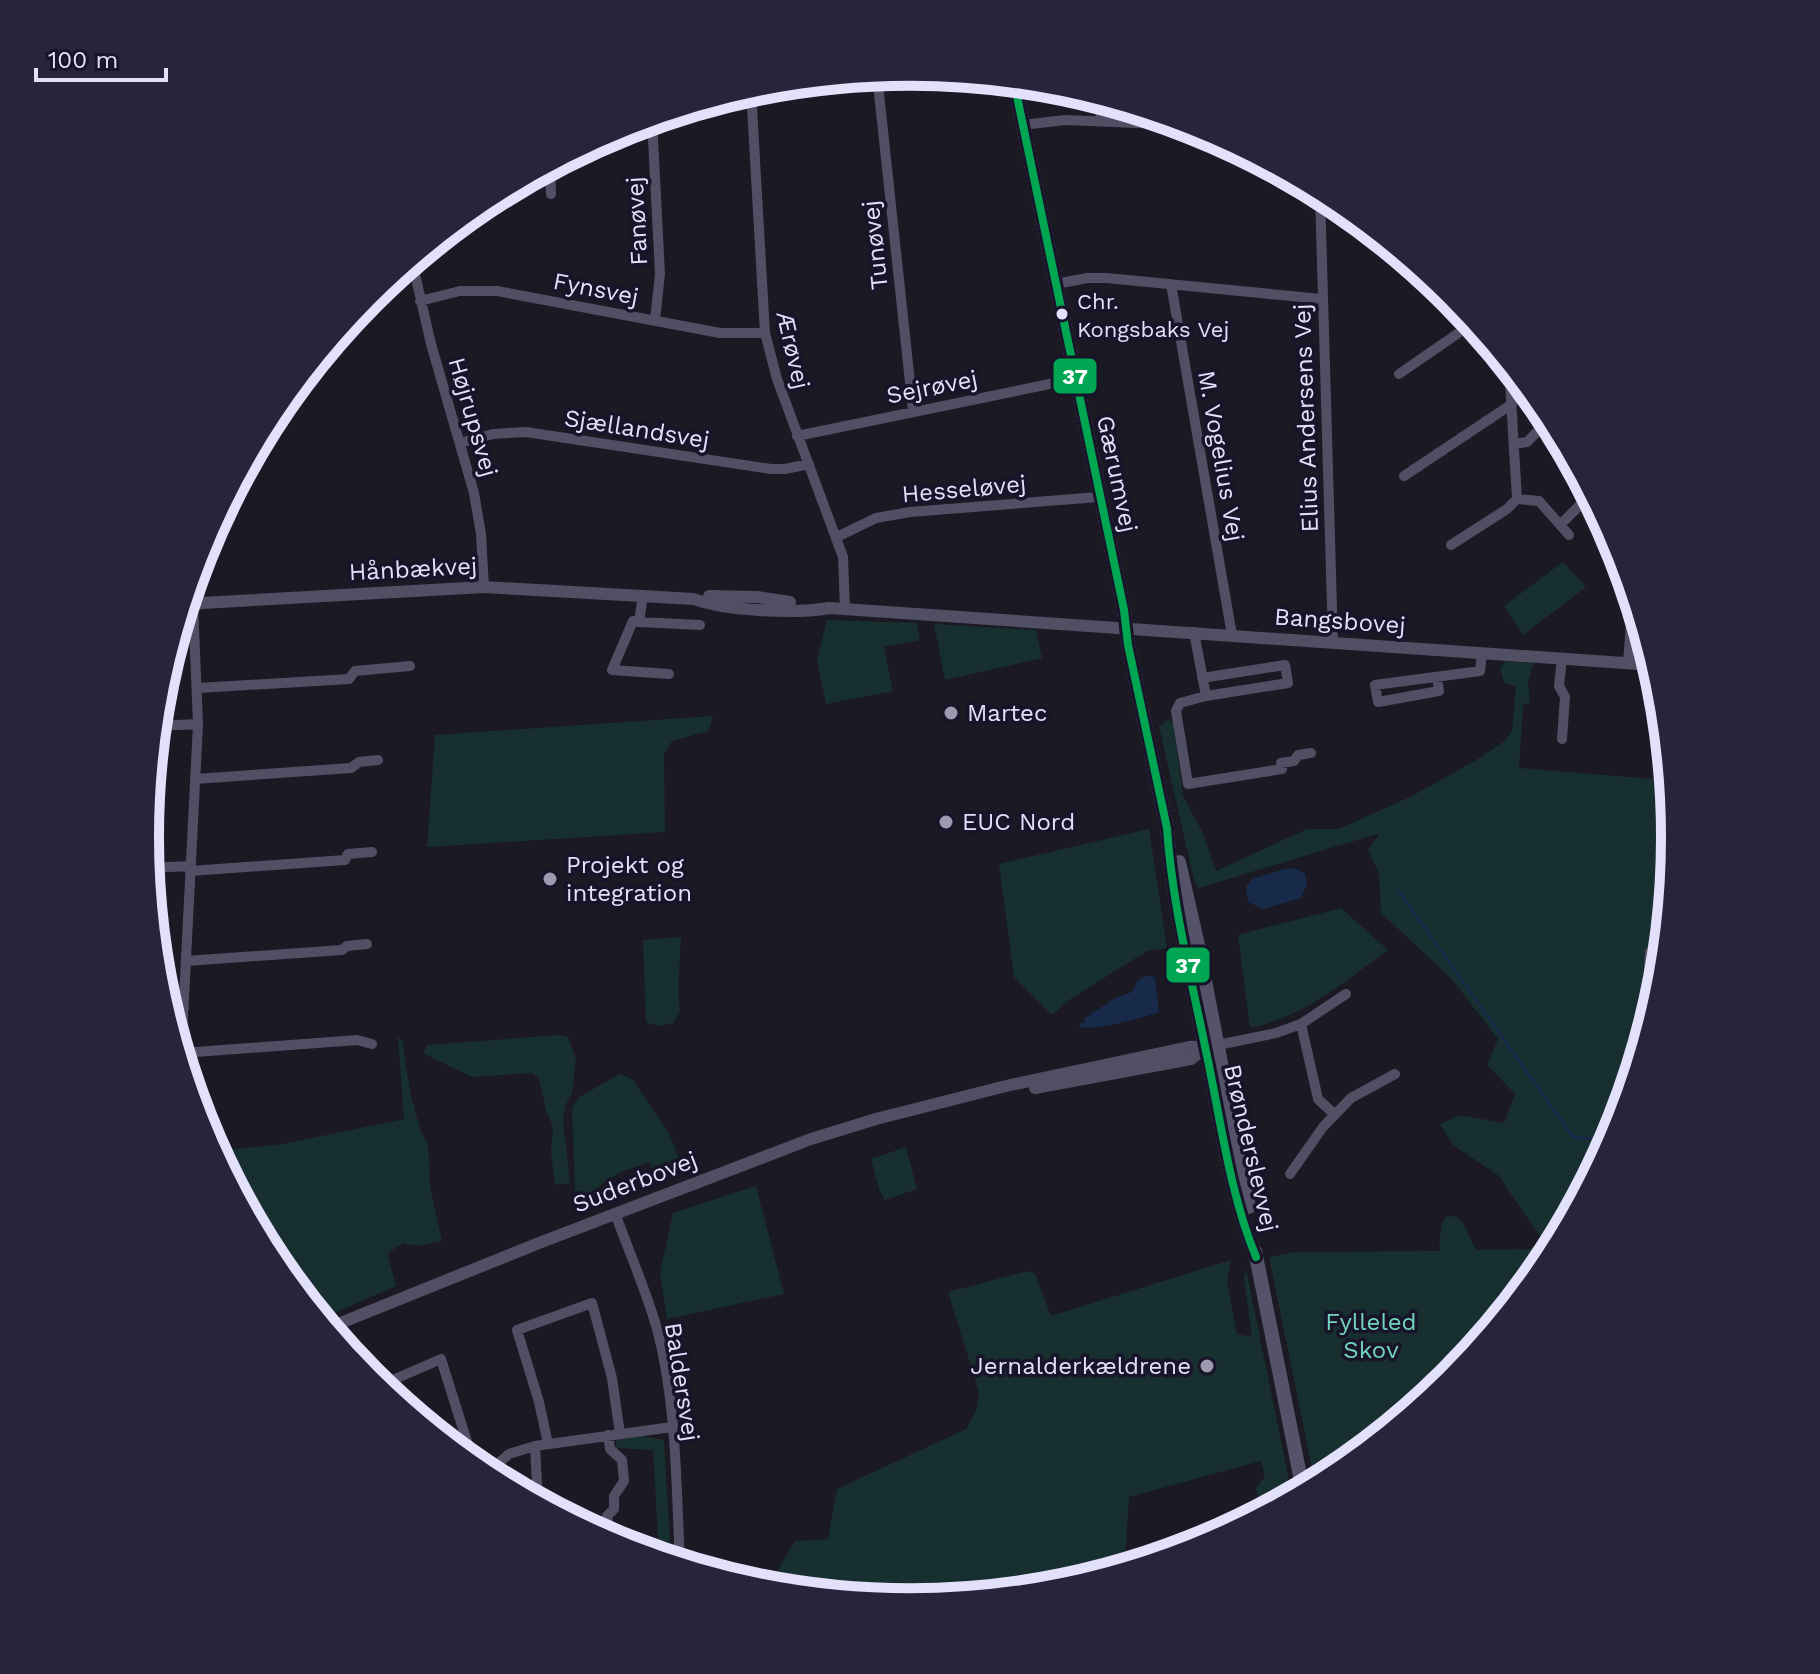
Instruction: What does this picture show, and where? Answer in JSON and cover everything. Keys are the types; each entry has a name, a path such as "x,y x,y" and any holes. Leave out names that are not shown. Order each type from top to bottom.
{"main road":[{"name":"Gærumvej","path":"1016,93 1167,828 1183,935 1212,1046"},
{"name":"Brønderslevvej","path":"1212,1046 1229,1162 1256,1257 1300,1477"}],"street":[{"name":"Tunøvej","path":"878,87 913,410"},
{"name":"Ærøvej","path":"752,103 765,333 797,436 837,537 845,574 845,609"},
{"path":"1101,111 1101,120"},
{"path":"1023,125 1045,121 1138,122"},
{"name":"Fanøvej","path":"653,132 660,274 655,320"},
{"path":"550,178 551,194"},
{"name":"Elius Andersens Vej","path":"1320,209 1333,642"},
{"name":"Højrupsvej","path":"414,273 479,514 484,587"},
{"path":"1056,284 1107,278 1322,299"},
{"name":"M. Vogelius Vej","path":"1171,284 1232,635"},
{"name":"Fynsvej","path":"420,301 460,291 497,291 720,333 765,333"},
{"path":"1399,374 1463,330"},
{"name":"Sejrøvej","path":"797,436 1074,379"},
{"path":"1451,545 1507,509 1517,499 1510,386"},
{"path":"1404,476 1511,400 1519,398"},
{"path":"1514,444 1527,442 1540,429"},
{"name":"Sjællandsvej","path":"460,443 493,434 526,432 771,469 809,464"},
{"name":"Hesseløvej","path":"837,537 876,518 910,512 1099,497"},
{"path":"1517,499 1539,501 1569,535"},
{"path":"1561,524 1583,502"},
{"name":"Hånbækvej","path":"197,604 484,587 694,599 754,609 813,611 829,608 1126,628"},
{"path":"639,622 643,595"},
{"path":"669,674 612,670 633,621 700,625"},
{"path":"183,1024 198,724 198,688 191,623"},
{"name":"Bangsbovej","path":"1126,628 1640,664"},
{"path":"1628,663 1631,628"},
{"path":"1194,632 1206,696"},
{"path":"1437,677 1439,691 1378,702 1375,685 1480,671 1482,654"},
{"path":"1562,658 1559,686 1565,697 1562,739"},
{"name":"Bangsbovej","path":"1202,678 1285,665 1288,683 1180,703 1176,711 1188,784 1282,769 1281,763 1311,753"},
{"path":"198,688 349,679 355,671 410,666"},
{"path":"167,725 198,724"},
{"path":"195,779 351,768 359,762 378,760"},
{"path":"160,868 345,860 348,854 372,852"},
{"path":"186,961 342,950 347,946 367,944"},
{"path":"1649,973 1653,948"},
{"path":"1212,1046 1276,1033 1301,1024 1346,994"},
{"path":"179,1008 184,1008"},
{"path":"1301,1024 1318,1099 1334,1114"},
{"path":"192,1054 357,1040 372,1044"},
{"name":"Suderbovej","path":"338,1324 615,1213 811,1139 1006,1086 1189,1047 1212,1046"},
{"path":"1290,1174 1334,1114 1351,1098 1395,1074"},
{"name":"Baldersvej","path":"615,1213 657,1331 672,1427 679,1551"},
{"path":"548,1444 535,1387 517,1330 592,1303 610,1366 614,1434 610,1449 622,1460 624,1481 614,1496 614,1509 607,1516 608,1524"},
{"path":"392,1380 441,1359 467,1443"},
{"path":"498,1464 509,1454 535,1446 672,1427"},
{"path":"535,1446 537,1489"}],"green space":[{"path":"1563,562 1586,587 1523,635 1504,606"},
{"path":"827,620 917,623 920,640 884,647 893,691 826,704 817,661"},
{"path":"934,624 1036,630 1042,658 945,680"},
{"name":"Fylleled Skov","path":"1506,661 1534,663 1528,681 1530,702 1523,705 1519,768 1658,779 1659,886 1647,984 1621,1078 1604,1124 1584,1169 1534,1254 1475,1332 1441,1368 1367,1433 1312,1470 1269,1257 1295,1252 1439,1251 1445,1217 1455,1216 1462,1221 1476,1250 1530,1249 1541,1238 1498,1175 1453,1145 1440,1124 1460,1115 1504,1123 1515,1094 1487,1065 1498,1039 1451,978 1381,913 1379,874 1368,849 1380,833 1199,888 1194,880 1159,726 1168,720 1173,722 1183,796 1203,833 1216,871 1307,829 1339,829 1410,797 1506,740 1512,731 1516,686 1504,683 1500,668"},
{"path":"713,716 709,731 672,741 664,754 665,832 427,847 435,735"},
{"path":"1149,829 1167,948 1147,951 1069,1000 1052,1015 1014,977 999,864"},
{"path":"1341,908 1388,950 1306,1007 1250,1028 1238,935"},
{"path":"681,937 680,1012 673,1023 658,1026 646,1022 643,940"},
{"path":"559,1035 568,1037 576,1059 572,1093 565,1106 563,1120 570,1183 555,1185 551,1152 553,1127 539,1079 532,1073 472,1077 423,1053 427,1045"},
{"path":"398,1037 403,1041 415,1111 428,1143 430,1187 442,1241 418,1246 404,1243 389,1252 396,1286 331,1315 286,1254 227,1150 283,1144 404,1119"},
{"path":"620,1074 632,1079 669,1133 682,1166 656,1176 649,1162 619,1173 580,1196 575,1192 572,1108 579,1097"},
{"path":"906,1147 917,1189 885,1200 871,1159"},
{"path":"756,1186 784,1294 667,1319 660,1273 673,1213"},
{"path":"1231,1260 1227,1283 1237,1334 1252,1337 1244,1279 1246,1269 1290,1484 1259,1501 1256,1488 1265,1476 1261,1461 1129,1497 1125,1556 1057,1574 1008,1582 910,1588 812,1582 774,1576 795,1541 828,1539 837,1489 966,1429 976,1411 979,1392 948,1292 1027,1271 1035,1274 1051,1316"},
{"path":"638,1435 664,1440 670,1548 658,1544 653,1450 616,1448 616,1441"}],"water":[{"path":"1288,868 1305,874 1307,884 1301,898 1263,909 1248,902 1246,887 1252,879"},
{"path":"1145,976 1155,977 1159,1012 1107,1026 1080,1027 1085,1018 1115,998 1132,992 1137,981"}],"waterway":[{"path":"1398,890 1573,1137 1594,1139 1595,1143"}],"transit line":[{"name":"37","path":"1016,93 1124,610 1128,645 1167,828 1183,943 1227,1158 1239,1208 1256,1257"}],"place":[{"name":"Chr. Kongsbaks Vej","path":"1062,314"},
{"name":"Martec","path":"951,713"},
{"name":"EUC Nord","path":"946,822"},
{"name":"Projekt og integration","path":"550,879"},
{"name":"Jernalderkældrene","path":"1207,1366"}]}
